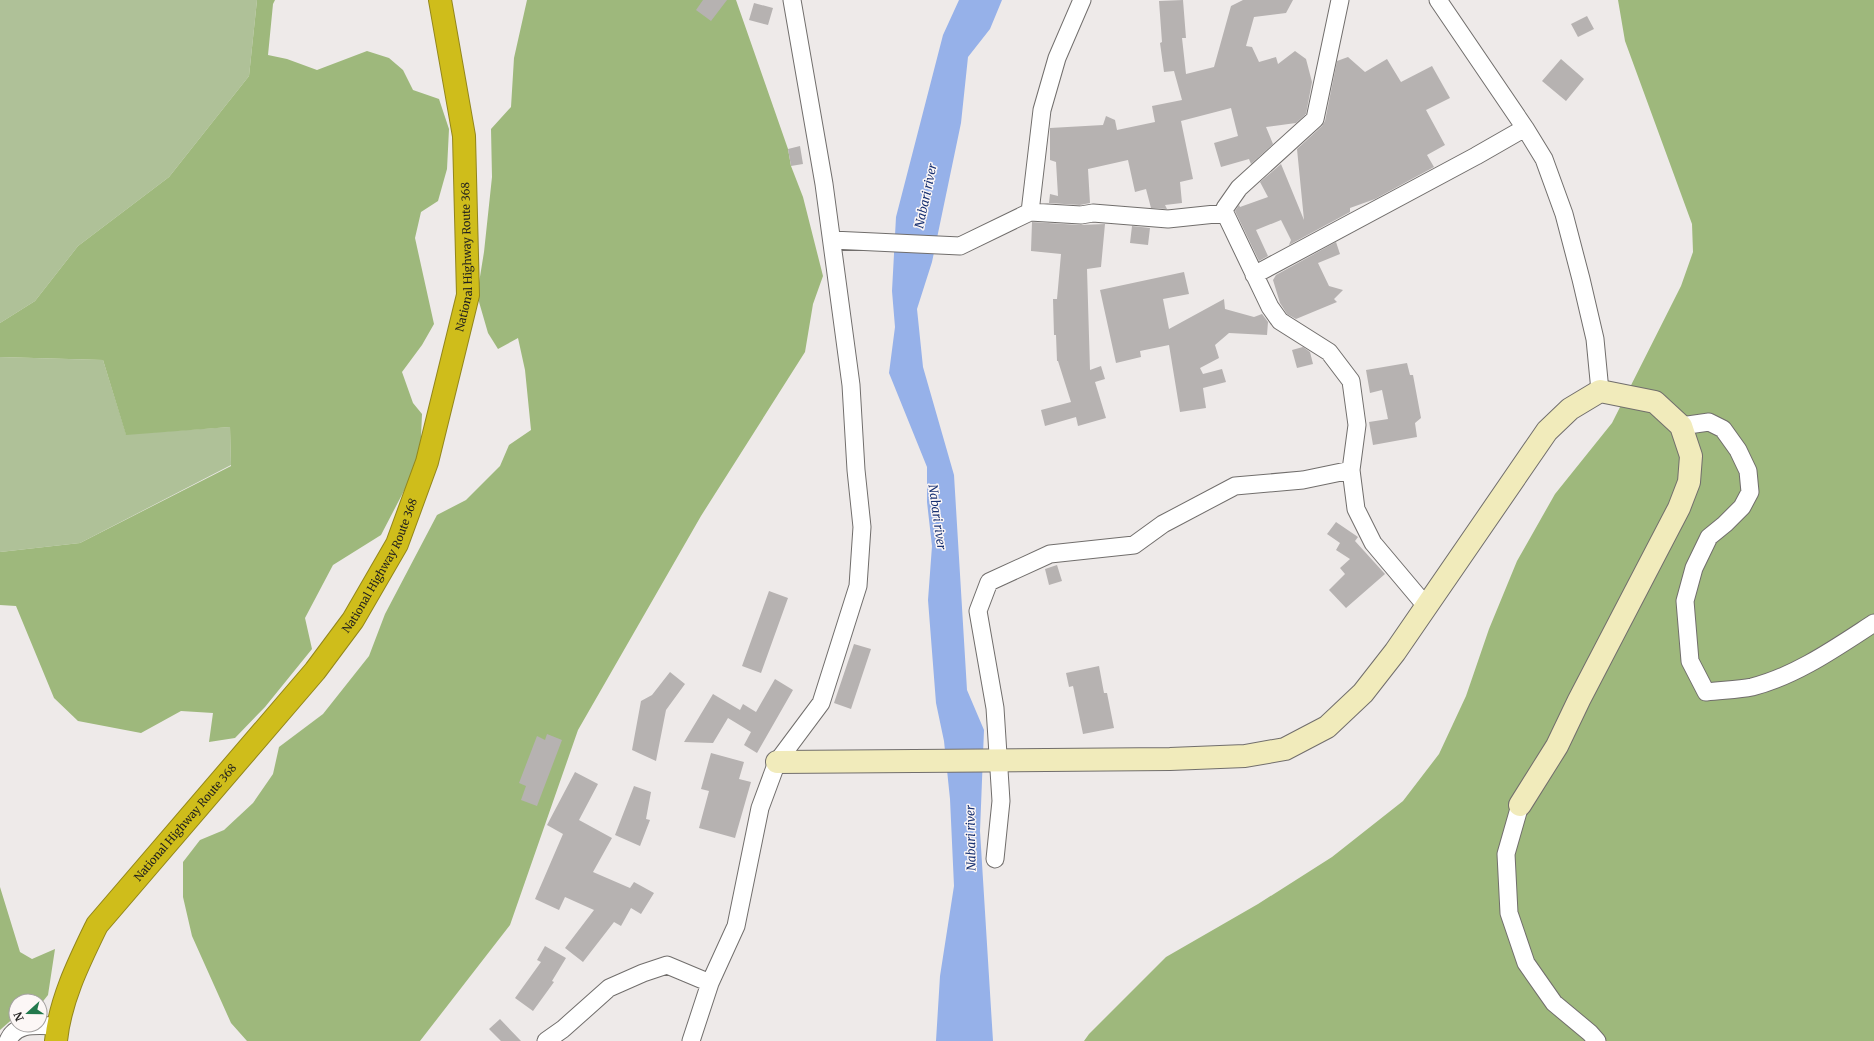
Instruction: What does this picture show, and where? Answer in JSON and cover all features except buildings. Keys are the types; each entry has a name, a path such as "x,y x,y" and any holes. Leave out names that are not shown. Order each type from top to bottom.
{"highway":[{"name":"National Highway Route 368","path":"57,1034 73,973 97,925 315,671 353,620 397,544 427,462 468,295 464,136 440,0"}],"street":[{"path":"691,1041 710,983 736,926 760,808 777,762 821,703 858,586 862,527 856,470 851,385 824,184 792,0"},
{"path":"1030,212 1042,110 1057,58 1082,0"},
{"path":"1340,0 1315,119 1239,188 1225,208 1225,213 1254,275 1280,321 1329,352 1351,381 1357,425 1351,470 1356,509 1372,543 1426,606"},
{"path":"1438,0 1525,128 1544,159 1564,214 1595,339 1600,391"},
{"path":"1254,275 1476,156 1525,128"},
{"path":"832,240 960,246 1030,212 1168,219 1225,213"},
{"path":"777,762 1193,758 1245,756 1284,749 1327,726 1363,693 1426,606 1547,431 1570,409 1600,391 1655,402 1681,426 1691,456 1689,482 1679,508 1579,700 1557,746 1520,805 1506,854 1509,913 1526,962 1554,1002 1590,1033 1597,1041"},
{"path":"1681,426 1709,422 1723,429 1738,450 1748,471 1750,492 1742,507 1725,524 1709,536 1694,568 1685,601 1690,661 1706,692 1752,687 1791,672 1874,623"},
{"path":"995,859 1000,801 995,708 978,611 990,582 1050,554 1134,545 1163,524 1235,486 1302,480 1351,470"},
{"path":"546,1041 563,1029 609,988 643,972 667,964 710,983"},
{"path":"8,1041 10,1035 24,1026 57,1034"}],"green space":[{"path":"0,0 257,0 249,76 169,177 78,246 35,301 0,323"},
{"path":"257,0 275,0 273,4 268,55 287,59 317,70 367,51 389,58 403,70 413,90 439,99 449,129 447,169 438,201 421,212 415,238 434,324 422,345 402,372 413,403 422,414 420,460 381,535 333,565 305,618 312,649 265,707 235,738 209,742 213,713 181,711 141,733 78,721 54,698 16,606 0,605 0,552 80,543 231,466 230,427 126,435 103,360 0,357 0,323 35,301 78,246 169,177 249,76"},
{"path":"527,0 736,0 788,149 791,166 803,197 823,276 813,304 805,352 701,516 578,730 510,925 420,1041 247,1041 231,1023 192,936 183,897 183,862 200,840 224,830 253,803 273,774 279,747 323,714 369,656 385,614 437,515 466,500 500,466 509,445 531,430 525,370 518,338 498,349 488,333 477,295 484,252 492,177 491,129 511,107 514,58"},
{"path":"1618,0 1874,0 1874,1041 1084,1041 1089,1034 1166,957 1258,904 1332,857 1403,801 1439,754 1466,696 1489,629 1517,561 1555,494 1612,423 1681,286 1693,252 1692,224 1625,41"},
{"path":"0,357 103,360 126,434 230,427 231,465 80,543 0,552"},
{"path":"0,887 20,952 32,959 55,949 48,995 48,993 8,993 8,1023 0,1030"}],"water":[{"name":"Nabari river","path":"959,0 1002,0 990,29 968,57 961,123 932,262 917,309 923,367 954,475 967,690 984,730 980,831 993,1041 936,1041 940,976 954,886 950,799 944,741 936,703 928,600 932,546 927,502 927,467 889,373 895,327 892,291 896,217 943,35"}]}
